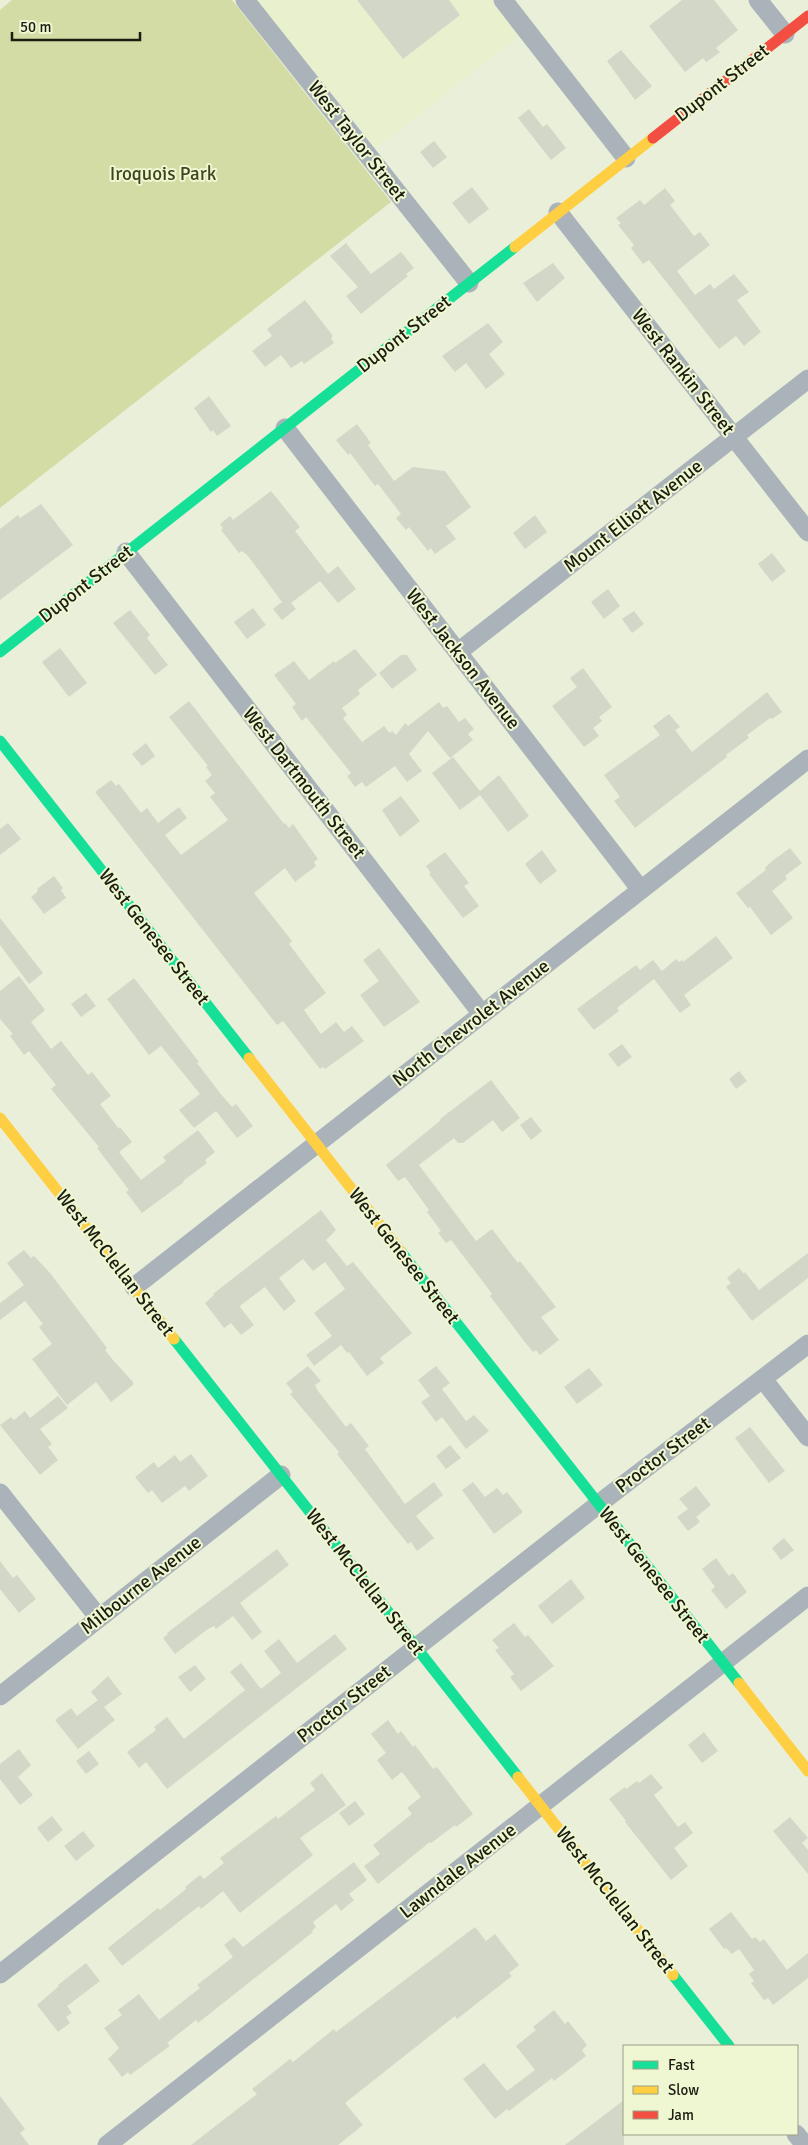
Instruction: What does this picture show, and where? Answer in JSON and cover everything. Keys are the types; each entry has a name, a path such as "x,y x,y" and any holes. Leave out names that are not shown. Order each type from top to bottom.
{"street":[{"name":"West Taylor Street","path":"246,0 468,283"},
{"path":"503,0 626,158"},
{"path":"758,0 785,34"},
{"name":"Dupont Street","path":"0,652 808,16"},
{"name":"West Rankin Street","path":"558,212 808,532"},
{"name":"Mount Elliott Avenue","path":"458,652 808,379"},
{"name":"West Jackson Avenue","path":"285,428 641,890"},
{"name":"West Dartmouth Street","path":"126,552 482,1014"},
{"name":"West Genesee Street","path":"0,741 808,1772"},
{"name":"North Chevrolet Avenue","path":"134,1287 808,759"},
{"name":"West McClellan Street","path":"0,1118 728,2045"},
{"name":"Proctor Street","path":"0,1974 599,1504 808,1344"},
{"path":"763,1380 808,1437"},
{"name":"Milbourne Avenue","path":"0,1696 281,1475"},
{"path":"0,1493 99,1618"},
{"name":"Lawndale Avenue","path":"107,2145 808,1596"}],"shaded area":[{"path":"257,0 491,0 519,36 376,149"}],"green space":[{"name":"Iroquois Park","path":"12,0 232,0 391,202 0,508 0,10"}],"building":[{"path":"357,0 449,0 460,15 403,59"},
{"path":"682,0 714,0 738,30 716,48 720,52 706,62 703,58 685,72 649,26"},
{"path":"621,50 652,86 635,100 607,61"},
{"path":"529,109 543,127 547,124 566,148 551,160 518,118"},
{"path":"434,141 447,157 433,168 420,152"},
{"path":"472,187 489,209 469,224 452,203"},
{"path":"665,188 675,201 670,205 694,236 700,232 710,245 677,271 695,295 710,284 714,289 734,274 749,292 737,300 761,332 744,346 736,336 719,349 649,260 643,264 631,248 634,245 618,225 621,223 616,218 640,200 644,205"},
{"path":"346,243 371,274 401,252 414,268 406,274 408,276 361,314 346,296 358,287 330,256"},
{"path":"553,263 565,278 537,302 523,283"},
{"path":"305,300 333,336 331,338 334,343 304,364 302,361 291,368 281,355 265,367 252,351 272,336 267,329"},
{"path":"488,323 503,342 489,354 505,374 486,389 466,363 455,372 442,356"},
{"path":"209,396 231,426 217,436 213,430 211,432 194,408"},
{"path":"357,424 371,443 368,445 394,481 413,467 445,471 471,507 446,526 456,539 435,554 431,548 428,551 409,527 406,530 396,518 401,514 378,484 375,486 350,453 348,455 336,440"},
{"path":"271,491 300,527 295,531 328,574 338,566 356,589 338,603 320,581 291,603 296,609 282,620 273,609 282,602 248,556 242,551 239,553 221,530 223,528 220,524 230,516 233,520"},
{"path":"41,504 73,545 0,600 0,529 18,515 20,518"},
{"path":"535,515 547,532 525,549 513,533"},
{"path":"772,553 786,571 772,582 758,564"},
{"path":"608,589 620,606 604,619 591,602"},
{"path":"253,608 266,625 247,639 234,622"},
{"path":"130,610 150,635 147,638 168,665 155,675 113,623"},
{"path":"634,611 644,624 632,633 622,619"},
{"path":"60,648 87,683 69,697 42,662"},
{"path":"355,649 377,675 358,690 360,694 342,708 347,715 343,718 362,742 384,726 390,733 392,731 396,735 405,723 408,726 439,702 443,708 447,706 459,722 465,718 474,729 468,734 473,740 450,758 428,731 409,754 422,771 407,782 395,766 366,787 362,782 355,787 347,776 351,773 306,717 302,721 292,707 296,704 274,675 294,661 309,680 334,661 335,663"},
{"path":"401,655 407,655 417,670 392,689 379,673"},
{"path":"583,668 612,707 599,717 602,721 593,728 599,736 584,747 552,706 577,687 570,678"},
{"path":"767,692 782,712 772,719 770,718 747,735 749,738 726,755 727,757 635,828 614,801 620,797 604,775 660,735 653,726 669,714 680,727 675,730 692,752"},
{"path":"189,701 284,824 289,828 293,824 318,859 314,862 316,866 295,882 285,868 254,893 292,941 289,944 326,993 304,1010 321,1034 336,1022 344,1032 352,1026 364,1041 325,1069 323,1067 320,1069 283,1021 277,1025 95,792 111,780 116,786 119,784 141,813 147,808 158,823 179,807 187,818 165,835 181,855 228,820 210,797 215,793 205,781 212,775 206,767 208,766 169,717"},
{"path":"146,743 155,756 142,766 132,754"},
{"path":"453,757 480,791 499,775 529,816 508,832 480,795 460,810 432,773"},
{"path":"401,796 420,821 400,837 382,810"},
{"path":"8,823 21,839 0,855 0,829"},
{"path":"790,848 802,863 785,876 787,879 772,891 793,918 771,935 750,907 748,908 736,893 766,870 765,868 772,861"},
{"path":"542,850 557,871 540,884 525,864"},
{"path":"445,852 469,883 464,886 479,906 463,918 429,874 431,873 426,866"},
{"path":"54,876 63,888 61,890 66,898 44,914 31,897 38,891 37,889"},
{"path":"0,918 43,973 29,984 0,945"},
{"path":"716,936 733,958 684,995 691,1005 680,1013 654,979 617,1008 619,1011 594,1030 577,1009 636,965 640,970 653,960 662,971 676,959 679,962 682,960 683,962"},
{"path":"379,948 420,1002 384,1027 360,995 379,981 363,960"},
{"path":"19,976 45,1010 31,1022 51,1049 61,1041 88,1075 92,1072 111,1096 100,1104 119,1129 120,1127 132,1142 119,1152 141,1180 166,1161 163,1157 198,1130 215,1152 205,1160 207,1163 142,1213 126,1192 129,1190 97,1148 99,1147 51,1089 56,1085 29,1051 24,1055 10,1036 13,1034 0,1019 0,991"},
{"path":"134,978 199,1062 197,1063 220,1093 232,1107 236,1104 253,1126 237,1138 216,1111 194,1128 179,1110 200,1094 161,1046 149,1055 107,999"},
{"path":"86,993 96,1006 81,1017 71,1004"},
{"path":"622,1044 632,1057 618,1067 608,1054"},
{"path":"739,1071 747,1081 736,1089 729,1079"},
{"path":"491,1080 520,1118 502,1132 493,1120 463,1143 458,1143 454,1138 419,1165 476,1241 492,1229 556,1307 541,1317 559,1340 540,1355 536,1350 533,1352 524,1341 490,1296 492,1294 487,1287 451,1240 446,1243 438,1233 441,1231 427,1212 429,1210 405,1177 398,1181 386,1165 440,1119"},
{"path":"531,1117 542,1131 531,1140 520,1125"},
{"path":"321,1210 336,1230 326,1240 347,1266 353,1262 412,1333 380,1358 384,1363 367,1376 349,1352 347,1353 341,1345 314,1366 306,1355 332,1336 314,1313 345,1289 325,1262 313,1271 303,1259 279,1278 296,1301 284,1311 265,1287 241,1305 240,1307 254,1325 241,1335 231,1323 224,1328 205,1303 213,1294"},
{"path":"24,1250 31,1258 34,1256 50,1273 107,1348 105,1350 133,1382 133,1385 111,1402 96,1382 67,1405 32,1359 52,1344 39,1327 43,1324 25,1301 0,1320 0,1303 24,1285 7,1263"},
{"path":"808,1253 808,1278 752,1321 726,1287 731,1283 727,1278 739,1268 744,1274 745,1272 759,1290"},
{"path":"308,1366 321,1381 315,1385 318,1391 346,1427 351,1423 369,1446 365,1449 405,1504 434,1482 443,1495 416,1516 434,1538 417,1551 411,1542 408,1544 391,1523 337,1454 339,1452 290,1394 293,1392 286,1383"},
{"path":"436,1366 450,1383 442,1389 466,1421 474,1415 489,1431 466,1449 442,1417 436,1422 421,1402 430,1396 418,1380"},
{"path":"589,1368 603,1385 577,1404 564,1387"},
{"path":"58,1396 68,1408 40,1429 52,1444 48,1447 58,1460 40,1475 0,1425 11,1417 14,1420 25,1411 30,1418"},
{"path":"750,1427 785,1471 769,1483 735,1438"},
{"path":"450,1445 461,1458 446,1469 436,1456"},
{"path":"191,1454 208,1476 189,1491 185,1486 162,1503 152,1490 148,1493 135,1477 154,1462 158,1468 175,1455 180,1462"},
{"path":"473,1482 485,1497 497,1488 503,1495 507,1492 523,1512 494,1534 462,1490"},
{"path":"696,1486 711,1505 696,1517 700,1522 688,1531 677,1517 688,1509 679,1499"},
{"path":"784,1538 794,1550 781,1560 772,1548"},
{"path":"277,1549 289,1565 240,1603 262,1632 252,1640 233,1616 216,1629 214,1626 208,1629 175,1654 163,1638 167,1633"},
{"path":"716,1558 729,1576 733,1573 747,1592 726,1609 711,1590 715,1587 702,1569"},
{"path":"0,1561 13,1578 17,1575 36,1599 19,1613 0,1589"},
{"path":"571,1579 585,1598 552,1624 538,1606"},
{"path":"514,1623 525,1637 528,1635 554,1666 521,1691 510,1677 514,1674 495,1650 499,1648 492,1640"},
{"path":"335,1634 347,1649 167,1789 146,1762 139,1768 127,1752 156,1730 154,1727 167,1717 184,1739 245,1690 230,1672 241,1663 261,1689 281,1673 264,1651 279,1639 297,1663"},
{"path":"195,1665 206,1679 190,1692 178,1677"},
{"path":"108,1676 122,1694 104,1707 115,1720 78,1749 55,1720 71,1708 77,1716 98,1700 91,1692"},
{"path":"388,1720 398,1734 401,1731 413,1747 415,1745 433,1769 437,1767 473,1814 456,1827 455,1825 430,1842 378,1884 364,1866 380,1854 373,1845 412,1814 407,1808 421,1797 402,1772 392,1780 377,1760 386,1753 371,1734"},
{"path":"704,1732 718,1751 702,1763 688,1745"},
{"path":"19,1749 31,1765 18,1777 33,1795 20,1805 0,1779 0,1764"},
{"path":"89,1751 99,1764 86,1774 76,1761"},
{"path":"322,1773 346,1805 300,1838 313,1855 240,1913 223,1891 201,1909 199,1906 122,1966 108,1948 158,1908 160,1910 200,1875 204,1879 224,1863 220,1858 276,1816 278,1819 315,1790 310,1783"},
{"path":"651,1774 663,1788 654,1795 678,1827 685,1822 693,1833 674,1848 688,1866 671,1880 609,1799 625,1787 626,1789 637,1781 639,1783"},
{"path":"355,1801 365,1814 349,1826 339,1813"},
{"path":"52,1816 63,1830 48,1842 37,1828"},
{"path":"790,1817 808,1838 802,1843 808,1850 808,1874 773,1831"},
{"path":"83,1831 95,1846 76,1861 64,1846"},
{"path":"354,1862 367,1880 349,1894 354,1900 341,1911 336,1904 313,1922 316,1927 313,1932 198,2023 196,2020 167,2043 170,2046 130,2075 128,2072 122,2077 108,2059 119,2048 104,2028 122,2015 118,2010 139,1994 159,2020 200,1988 197,1985 233,1957 224,1945 234,1937 243,1947"},
{"path":"731,1912 752,1939 755,1937 760,1942 764,1939 787,1970 808,1953 808,1978 773,2005 768,1998 764,2000 751,1983 754,1981 749,1974 754,1970 739,1949 732,1954 726,1948 724,1949 709,1929"},
{"path":"475,1927 486,1941 495,1934 519,1965 509,1973 512,1976 457,2019 455,2016 345,2103 363,2125 338,2145 191,2145 257,2094 252,2089 290,2059 293,2062 334,2029 336,2032"},
{"path":"86,1963 100,1981 67,2006 72,2013 66,2017 70,2023 58,2032 37,2005 58,1985"},
{"path":"554,2010 565,2024 568,2021 587,2045 582,2050 586,2056 554,2081 552,2078 509,2111 507,2109 495,2119 463,2079 484,2063 507,2091 535,2070 516,2046 536,2030 533,2027"},
{"path":"0,2096 25,2129 20,2133 29,2145 0,2145"},
{"path":"623,2101 624,2145 565,2145"}],"traffic: fast":[{"path":"0,652 515,247"},
{"path":"0,741 249,1058"},
{"path":"401,1252 739,1683"},
{"path":"174,1339 518,1777"},
{"path":"673,1975 728,2045"}],"traffic: slow":[{"path":"515,247 653,138"},
{"path":"249,1058 401,1252"},
{"path":"0,1118 174,1339"},
{"path":"739,1683 808,1771"},
{"path":"518,1777 673,1975"}],"traffic: jam":[{"path":"653,138 808,16"}]}
